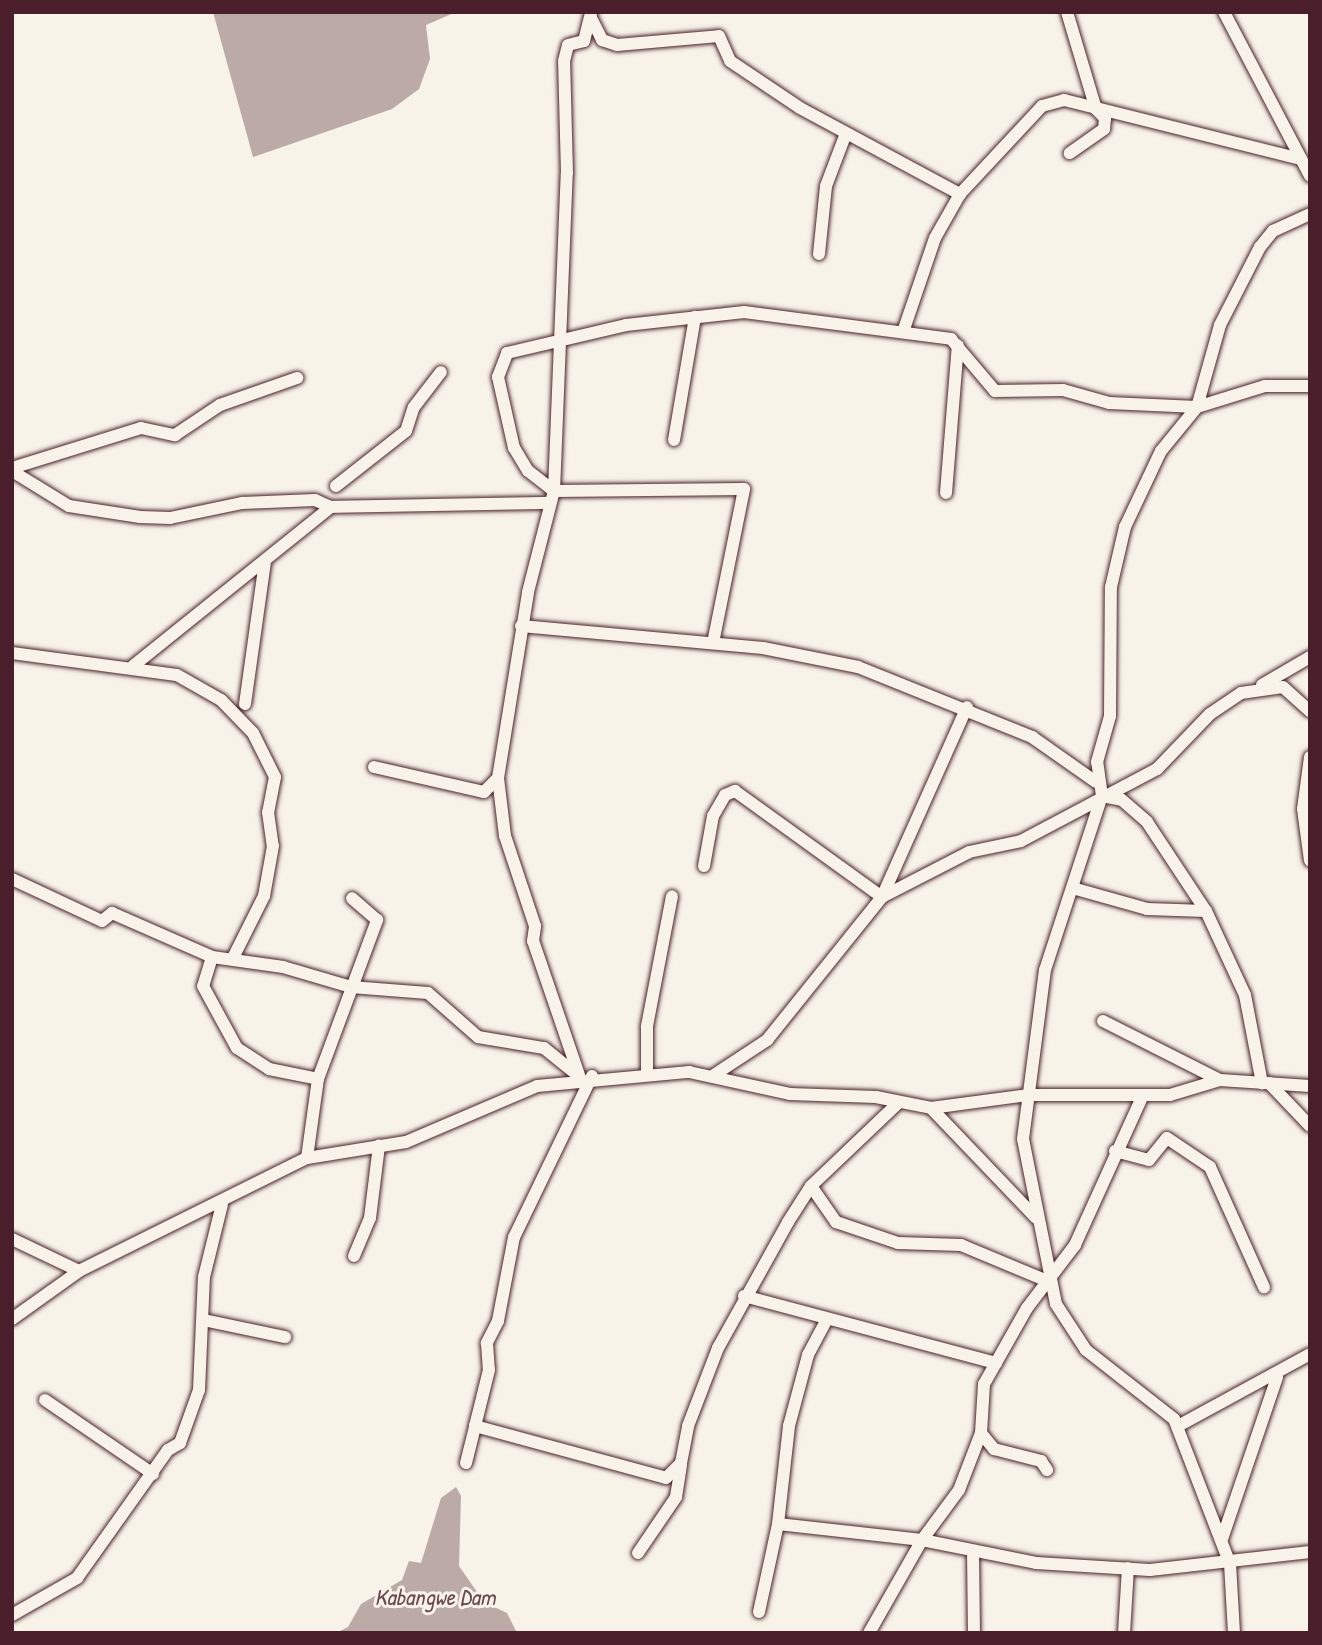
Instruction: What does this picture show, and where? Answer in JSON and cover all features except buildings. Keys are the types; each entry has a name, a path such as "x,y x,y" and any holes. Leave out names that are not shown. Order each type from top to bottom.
{"street":[{"path":"1067,12 1096,109 1105,118 1104,130 1070,153"},
{"path":"1224,12 1310,176"},
{"path":"591,15 602,40 617,45 719,36 730,61 845,136 960,194"},
{"path":"466,1463 489,1370 487,1343 498,1321 514,1237 586,1077 533,941 535,926 505,836 498,778 518,681 521,626 551,497 560,342 564,61 568,45 584,41 591,15"},
{"path":"903,332 935,238 960,194 1035,110 1063,100 1301,159"},
{"path":"819,254 827,186 845,136"},
{"path":"1096,782 1112,696 1111,587 1125,527 1161,451 1197,407 1220,325 1260,247 1273,231 1310,214"},
{"path":"551,497 528,471 514,448 498,377 506,353 695,317 759,313 903,332 958,345 995,391 1063,390 1110,403 1197,407 1265,386 1310,386"},
{"path":"674,440 695,317"},
{"path":"946,493 958,345"},
{"path":"336,486 406,431 414,407 441,372"},
{"path":"12,470 141,429 175,435 220,405 297,378"},
{"path":"12,470 69,506 121,515 170,518 258,502 315,500 331,507 743,487 713,643"},
{"path":"133,666 331,507"},
{"path":"245,704 265,561"},
{"path":"521,626 713,643 858,667 967,707 1032,737 1096,782 1102,796 1076,889 1045,970 1023,1139 1047,1278 1056,1304 1086,1350 1115,1376 1157,1399 1178,1426 1230,1564 1234,1633"},
{"path":"12,653 133,666 188,679 220,700 253,733 273,768 268,812 274,846 264,896 233,958"},
{"path":"882,897 958,857 1021,841 1157,769 1218,708 1310,657"},
{"path":"1261,686 1283,687 1310,711"},
{"path":"714,1074 767,1040 882,897 967,707"},
{"path":"1310,757 1303,809 1310,861"},
{"path":"374,767 484,792 498,778"},
{"path":"704,866 713,816 725,795 735,791 882,897"},
{"path":"1102,796 1122,800 1147,822 1206,911 1245,995 1266,1083 1310,1126"},
{"path":"12,879 102,921 112,914 212,957 233,958 351,987 428,993 478,1037 544,1048 586,1077"},
{"path":"1076,889 1147,909 1206,911"},
{"path":"647,1072 647,1026 672,895"},
{"path":"307,1158 318,1079 377,920 352,898"},
{"path":"212,957 203,986 237,1048 269,1069 318,1079"},
{"path":"1103,1021 1220,1080"},
{"path":"12,1319 79,1271 222,1204 307,1158 406,1142 537,1086 586,1077 647,1072 714,1074 790,1094 876,1097 897,1104 931,1108 1029,1095 1170,1095 1220,1080 1310,1086"},
{"path":"869,1633 922,1540 959,1490 981,1433 981,1399 996,1363 1047,1278 1075,1245 1115,1151 1143,1096"},
{"path":"638,1553 676,1497 688,1426 744,1296 811,1186 897,1104"},
{"path":"931,1108 1037,1219"},
{"path":"1115,1151 1149,1160 1167,1138 1210,1167 1264,1287"},
{"path":"355,1256 370,1218 380,1146"},
{"path":"811,1186 836,1222 898,1243 961,1245 1047,1278"},
{"path":"12,1615 77,1578 153,1474 180,1443 199,1390 204,1277 222,1204"},
{"path":"12,1239 79,1271"},
{"path":"744,1296 826,1321 996,1363"},
{"path":"204,1320 285,1337"},
{"path":"759,1612 778,1524 789,1426 808,1355 826,1321"},
{"path":"1178,1426 1277,1377 1310,1354"},
{"path":"1222,1539 1277,1377"},
{"path":"45,1400 153,1474"},
{"path":"475,1426 666,1478 681,1464"},
{"path":"981,1433 994,1449 1041,1461 1047,1470"},
{"path":"778,1524 922,1540 973,1552 1128,1568 1230,1564 1310,1552"},
{"path":"973,1552 974,1633"},
{"path":"1124,1633 1128,1568"}],"water":[{"path":"213,12 456,12 426,25 430,59 419,89 392,109 253,157"},
{"name":"Kabangwe Dam","path":"456,1487 461,1496 459,1566 484,1602 507,1613 517,1633 336,1633 348,1627 361,1604 402,1580 409,1561 421,1563 441,1498"}]}
